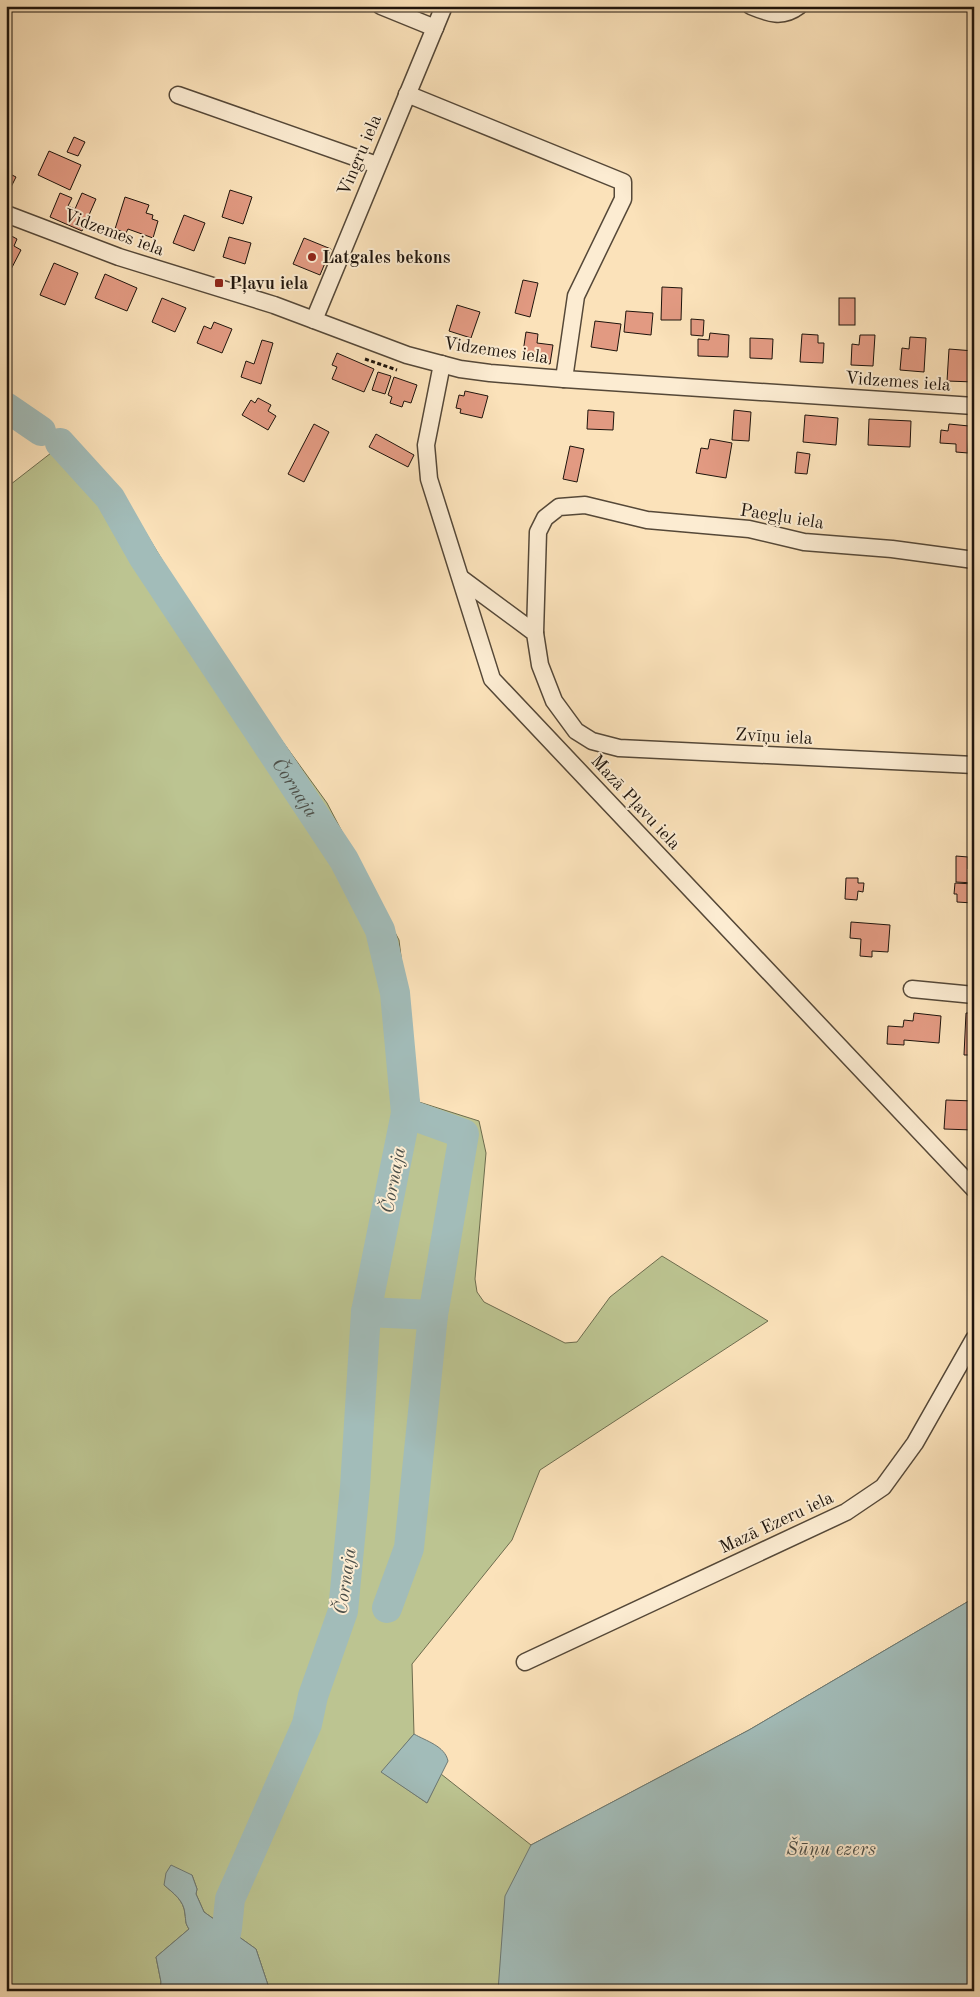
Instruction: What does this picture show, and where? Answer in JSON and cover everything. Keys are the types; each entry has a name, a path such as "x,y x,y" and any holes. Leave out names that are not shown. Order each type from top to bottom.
{"street":[{"path":"381,6 435,28"},
{"name":"Vingru iela","path":"314,320 444,6"},
{"path":"751,6 773,14 786,14 799,6"},
{"path":"407,94 623,182 622,199 576,296 564,379"},
{"path":"178,95 377,165"},
{"name":"Vidzemes iela","path":"6,214 119,258 274,305 407,355 442,364 490,373 564,379 974,406"},
{"name":"Mazā Pļavu iela","path":"442,364 426,445 430,479 492,679 974,1189"},
{"name":"Paegļu iela","path":"576,731 554,701 540,664 536,633 538,532 545,518 559,507 585,506 647,520 749,529 804,542 892,549 974,560"},
{"path":"462,579 536,633"},
{"name":"Zvīņu iela","path":"576,731 592,742 619,748 974,765"},
{"path":"912,989 974,995"},
{"name":"Mazā Ezeru iela","path":"525,1662 846,1512 883,1487 915,1443 974,1338"}],"green space":[{"path":"69,439 117,485 217,651 327,803 399,940 419,1102 479,1121 486,1153 475,1279 477,1292 484,1302 565,1343 577,1342 610,1297 662,1256 768,1321 540,1470 512,1540 412,1664 414,1734 382,1772 427,1803 441,1774 531,1845 749,1730 974,1598 974,1668 573,1991 264,1991 268,1985 256,1949 204,1912 196,1894 197,1889 192,1875 164,1885 178,1897 183,1905 189,1929 156,1957 161,1982 160,1991 6,1991 6,488"}],"water":[{"name":"Šūņu ezers","path":"974,1598 974,1991 498,1991 505,1896 531,1845 749,1730"},
{"path":"414,1734 443,1751 448,1761 427,1803 381,1772"},
{"path":"171,1865 192,1875 197,1889 196,1894 204,1912 256,1949 268,1985 264,1991 160,1991 161,1982 156,1957 189,1929 183,1905 178,1897 164,1885 166,1873"}],"building":[{"path":"74,137 85,142 78,156 67,152"},
{"path":"49,151 81,165 70,190 38,175"},
{"path":"6,172 16,177 6,197"},
{"path":"230,190 252,197 243,224 222,217"},
{"path":"60,193 72,198 68,206 75,209 82,193 96,199 82,231 50,217"},
{"path":"125,197 149,205 146,213 153,215 152,219 158,221 153,238 128,229 126,233 115,229"},
{"path":"184,215 205,223 194,251 173,243"},
{"path":"6,233 17,239 14,246 21,250 7,277"},
{"path":"229,237 251,243 245,264 223,257"},
{"name":"Latgales bekons","path":"304,238 331,249 320,275 293,264"},
{"path":"54,263 78,273 65,305 40,295"},
{"path":"105,274 137,288 127,311 95,298"},
{"path":"523,280 538,283 530,317 515,313"},
{"path":"662,287 682,288 681,320 661,320"},
{"path":"162,298 186,308 175,332 152,322"},
{"path":"839,298 855,298 855,325 839,325"},
{"path":"457,305 480,312 471,338 449,331"},
{"path":"626,311 653,313 651,335 624,332"},
{"path":"691,319 704,320 703,336 691,335"},
{"path":"595,321 621,324 617,351 591,347"},
{"path":"214,322 232,329 222,353 197,343 204,326 211,329"},
{"path":"526,332 538,334 537,343 553,345 550,364 522,359"},
{"path":"710,333 729,335 728,357 698,356 698,339 709,340"},
{"path":"802,334 818,335 818,343 824,343 823,363 800,362"},
{"path":"860,335 875,335 873,366 851,365 852,344 859,345"},
{"path":"910,337 926,338 924,372 900,370 902,348 909,349"},
{"path":"750,338 773,339 772,359 750,358"},
{"path":"262,340 273,343 261,384 241,377 246,361 254,364"},
{"path":"949,349 974,351 974,382 947,381"},
{"path":"337,353 374,369 364,392 332,379 337,367 332,365"},
{"path":"378,372 391,376 385,394 372,390"},
{"path":"394,377 417,385 411,403 404,401 402,407 390,403 392,397 388,395"},
{"path":"465,391 488,396 482,418 460,413 461,409 456,408 459,395 464,396"},
{"path":"258,398 271,405 268,411 276,416 268,430 242,415 251,400 255,403"},
{"path":"588,410 614,412 613,430 587,429"},
{"path":"734,410 751,412 749,441 732,440"},
{"path":"805,415 838,418 836,445 803,442"},
{"path":"869,419 911,421 910,447 868,445"},
{"path":"314,424 329,432 304,482 288,474"},
{"path":"949,424 969,426 968,453 956,452 956,444 940,443 941,430 948,431"},
{"path":"376,434 414,455 408,467 369,447"},
{"path":"710,439 732,443 726,478 696,473 701,448 708,449"},
{"path":"570,446 584,449 577,482 563,479"},
{"path":"797,452 810,454 807,474 795,473"},
{"path":"956,856 968,857 968,869 974,870 974,883 956,882"},
{"path":"846,878 858,878 858,883 864,883 863,892 858,891 857,900 845,899"},
{"path":"955,883 974,884 973,903 957,902 957,894 954,894"},
{"path":"851,922 890,925 888,952 872,951 872,957 860,956 861,939 850,938"},
{"path":"974,936 974,972 971,972"},
{"path":"914,1013 941,1016 939,1043 904,1040 904,1045 887,1044 888,1026 903,1027 904,1020 913,1021"},
{"path":"966,1013 974,1013 974,1055 964,1055"},
{"path":"946,1100 974,1101 973,1130 944,1129"}],"waterway":[{"name":"Čornaja","path":"6,407 41,431"},
{"name":"Čornaja","path":"60,443 110,498 144,558 344,860 380,930 395,993 406,1113 366,1312 355,1487 343,1611 313,1696 307,1724 230,1899 227,1928 215,1991"},
{"path":"387,1608 409,1548 433,1315 464,1134 406,1113"},
{"path":"366,1312 433,1315"}],"place":[{"name":"Latgales bekons","path":"312,257"},
{"name":"Pļavu iela","path":"219,283"}]}
